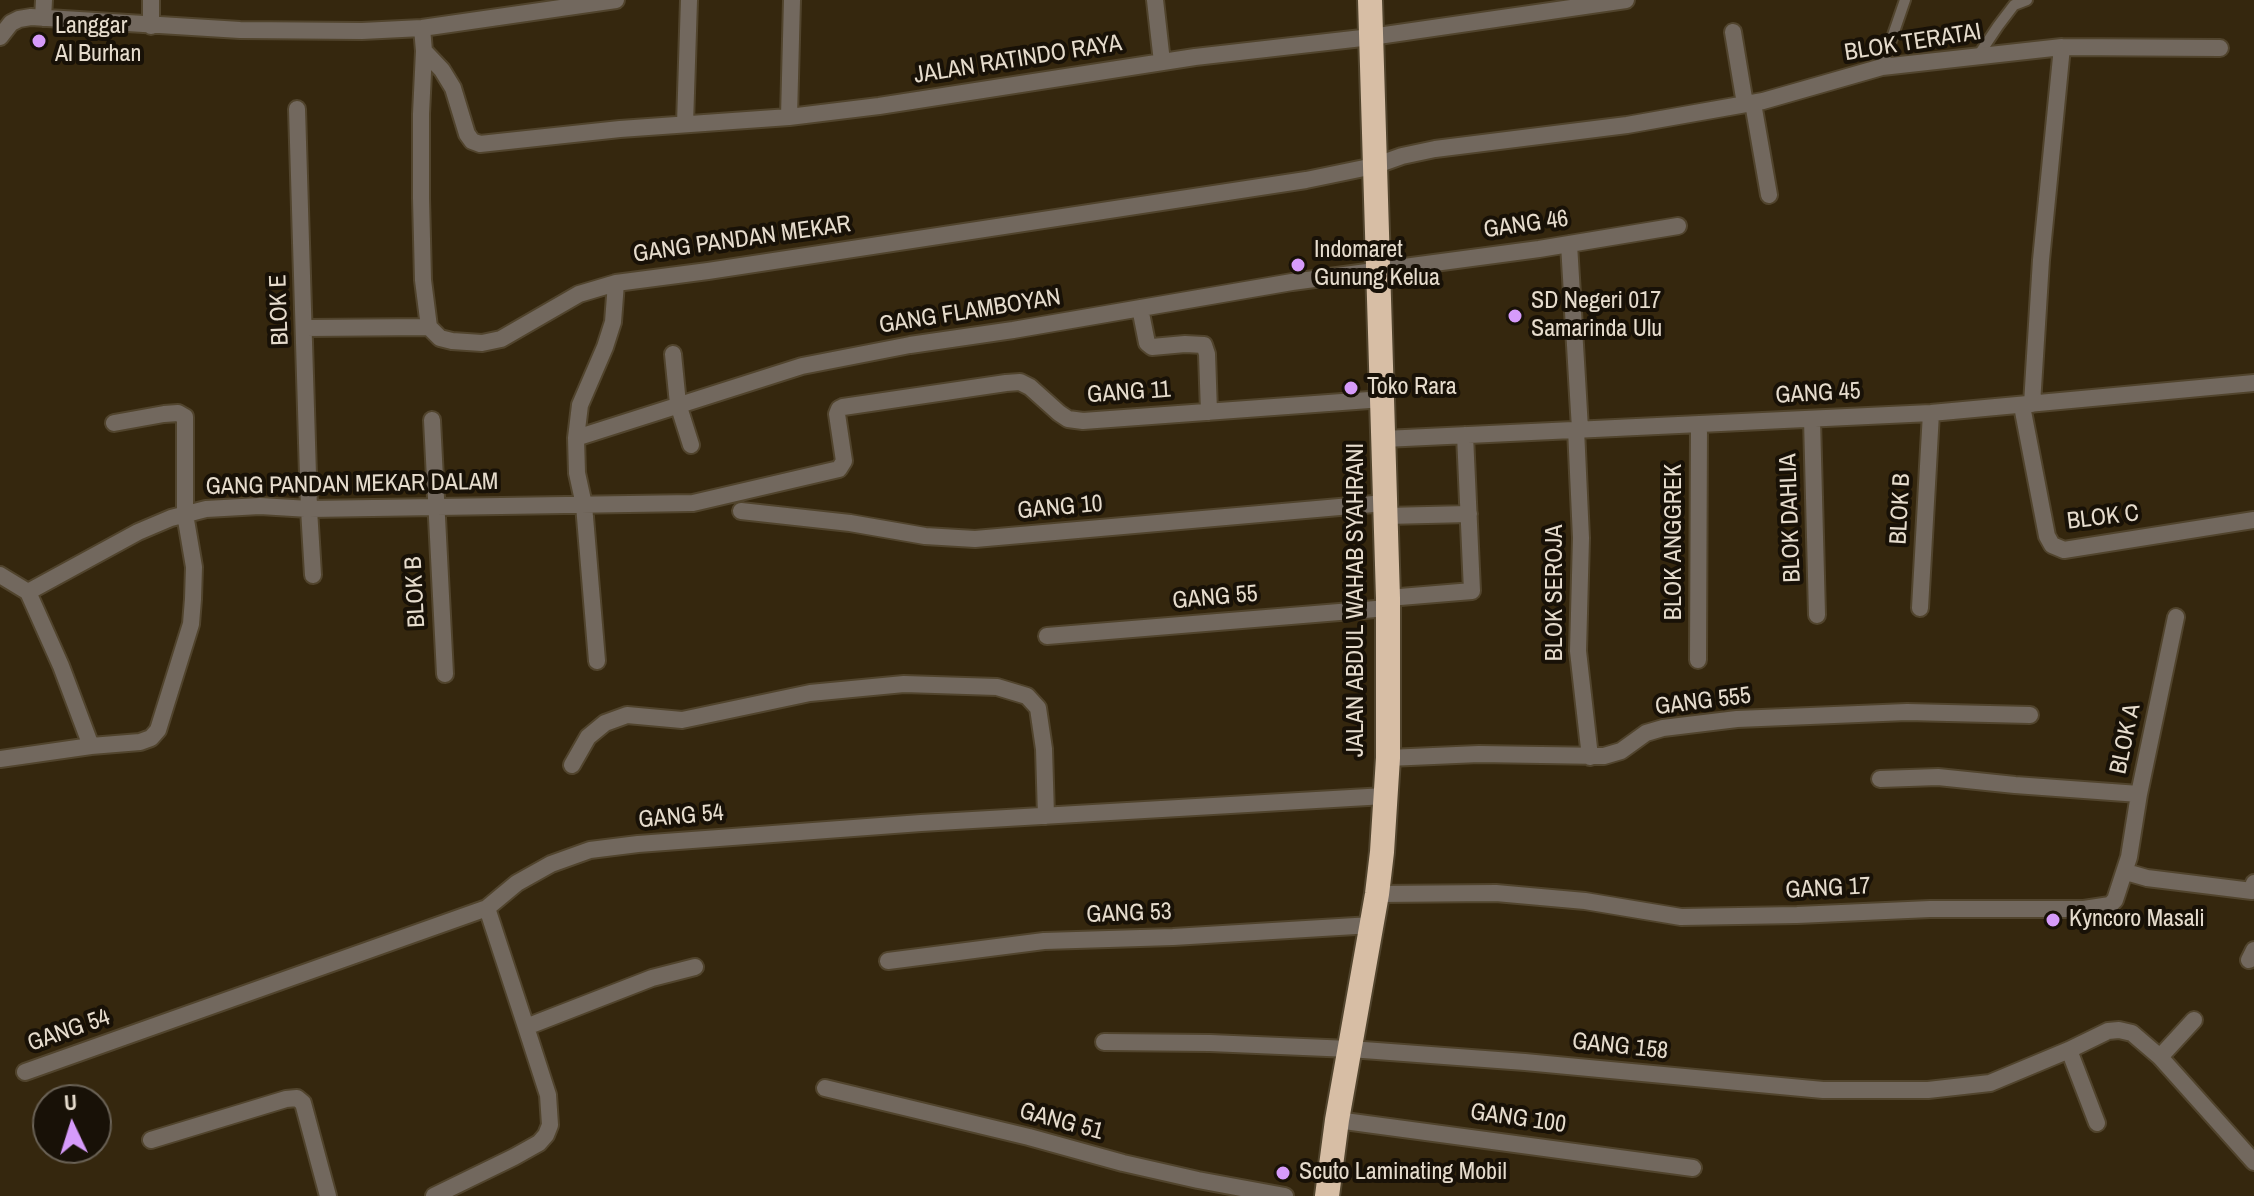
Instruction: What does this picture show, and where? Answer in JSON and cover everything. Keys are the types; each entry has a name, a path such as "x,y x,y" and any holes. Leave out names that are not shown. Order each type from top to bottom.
{"highway":[{"name":"JALAN ABDUL WAHAB SYAHRANI","path":"1327,1196 1337,1120 1377,894 1388,758 1388,603 1370,0"}],"street":[{"path":"43,18 44,0"},
{"path":"151,0 151,26"},
{"path":"0,37 11,23 19,19 362,31 422,28 616,0"},
{"path":"685,124 689,0"},
{"path":"789,117 792,0"},
{"path":"1155,0 1162,62"},
{"name":"JALAN RATINDO RAYA","path":"424,51 442,70 453,88 467,134 476,143 789,117 879,106 1162,62 1371,37 1626,0"},
{"path":"305,328 429,327 423,280 421,198 422,28"},
{"path":"1733,32 1769,195"},
{"path":"2027,405 2062,47"},
{"name":"BLOK TERATAI","path":"1374,166 1435,149 1627,125 1749,104 1882,67 2062,47 2220,48"},
{"name":"BLOK E","path":"297,109 313,575"},
{"name":"GANG PANDAN MEKAR","path":"429,327 440,338 452,341 492,342 579,294 616,283 1306,180 1374,166"},
{"name":"GANG 46","path":"1380,269 1678,226"},
{"name":"BLOK SEROJA","path":"1569,244 1581,538 1578,651 1590,757"},
{"name":"GANG FLAMBOYAN","path":"576,438 802,366 910,345 1380,269"},
{"path":"597,661 576,438 580,405 613,322 616,283"},
{"path":"1140,308 1147,343 1152,347 1204,345 1209,412"},
{"path":"673,354 678,404 691,445"},
{"name":"GANG 11","path":"843,407 1020,382 1068,419 1083,421 1383,399"},
{"name":"GANG 45","path":"1384,439 1931,413 2254,383"},
{"name":"BLOK C","path":"2027,405 2047,536 2052,545 2064,550 2254,520"},
{"name":"GANG PANDAN MEKAR DALAM","path":"28,592 138,532 206,509 693,503 839,469 844,461 837,414 843,407"},
{"path":"0,759 140,742 151,738 158,730 191,624 194,567 185,514 185,417 178,413 164,414 114,423"},
{"name":"BLOK B","path":"1920,608 1931,413"},
{"name":"BLOK DAHLIA","path":"1812,419 1817,615"},
{"name":"BLOK B","path":"432,420 445,674"},
{"name":"BLOK ANGGREK","path":"1698,660 1699,424"},
{"path":"1465,435 1469,514"},
{"name":"GANG 10","path":"741,511 850,523 925,536 975,539 1385,510 1469,514"},
{"name":"GANG 55","path":"1047,636 1471,592 1469,514"},
{"path":"0,576 28,592 61,666 91,746"},
{"name":"BLOK A","path":"2126,872 2176,617"},
{"path":"572,765 588,737 605,723 627,715 682,720 810,693 904,684 997,687 1027,696 1038,708 1044,749 1046,816"},
{"name":"GANG 555","path":"1388,758 1479,754 1590,757 1621,751 1646,733 1663,728 1737,719 1907,712 2030,715"},
{"path":"1880,779 1938,777 2139,794"},
{"name":"GANG 54","path":"25,1072 487,908 517,883 551,864 590,850 921,823 1385,796"},
{"path":"2126,872 2147,878 2253,888"},
{"name":"GANG 17","path":"1377,894 1496,893 1585,901 1681,917 1930,909 2084,909 2110,905 2126,872"},
{"path":"434,1196 539,1143 550,1125 548,1095 487,908"},
{"name":"GANG 53","path":"888,961 1044,941 1372,925"},
{"path":"526,1027 652,978 695,967"},
{"path":"2194,1020 2160,1057 2254,1162"},
{"name":"GANG 158","path":"1104,1042 1350,1049 1823,1090 1928,1090 1990,1083 2108,1031 2132,1033 2160,1057"},
{"path":"2069,1050 2097,1123"},
{"name":"GANG 51","path":"825,1088 1123,1163 1285,1196"},
{"path":"151,1140 297,1098 303,1103 328,1196"},
{"name":"GANG 100","path":"1337,1120 1693,1168"}],"lane":[{"path":"1882,67 1905,0"},
{"path":"1978,56 2014,5 2027,0"}],"place":[{"name":"Langgar Al Burhan","path":"39,41"},
{"name":"Indomaret Gunung Kelua","path":"1298,265"},
{"name":"SD Negeri 017 Samarinda Ulu","path":"1515,316"},
{"name":"Toko Rara","path":"1351,388"},
{"name":"Kyncoro Masali","path":"2053,920"},
{"name":"Scuto Laminating Mobil","path":"1283,1173"}]}
